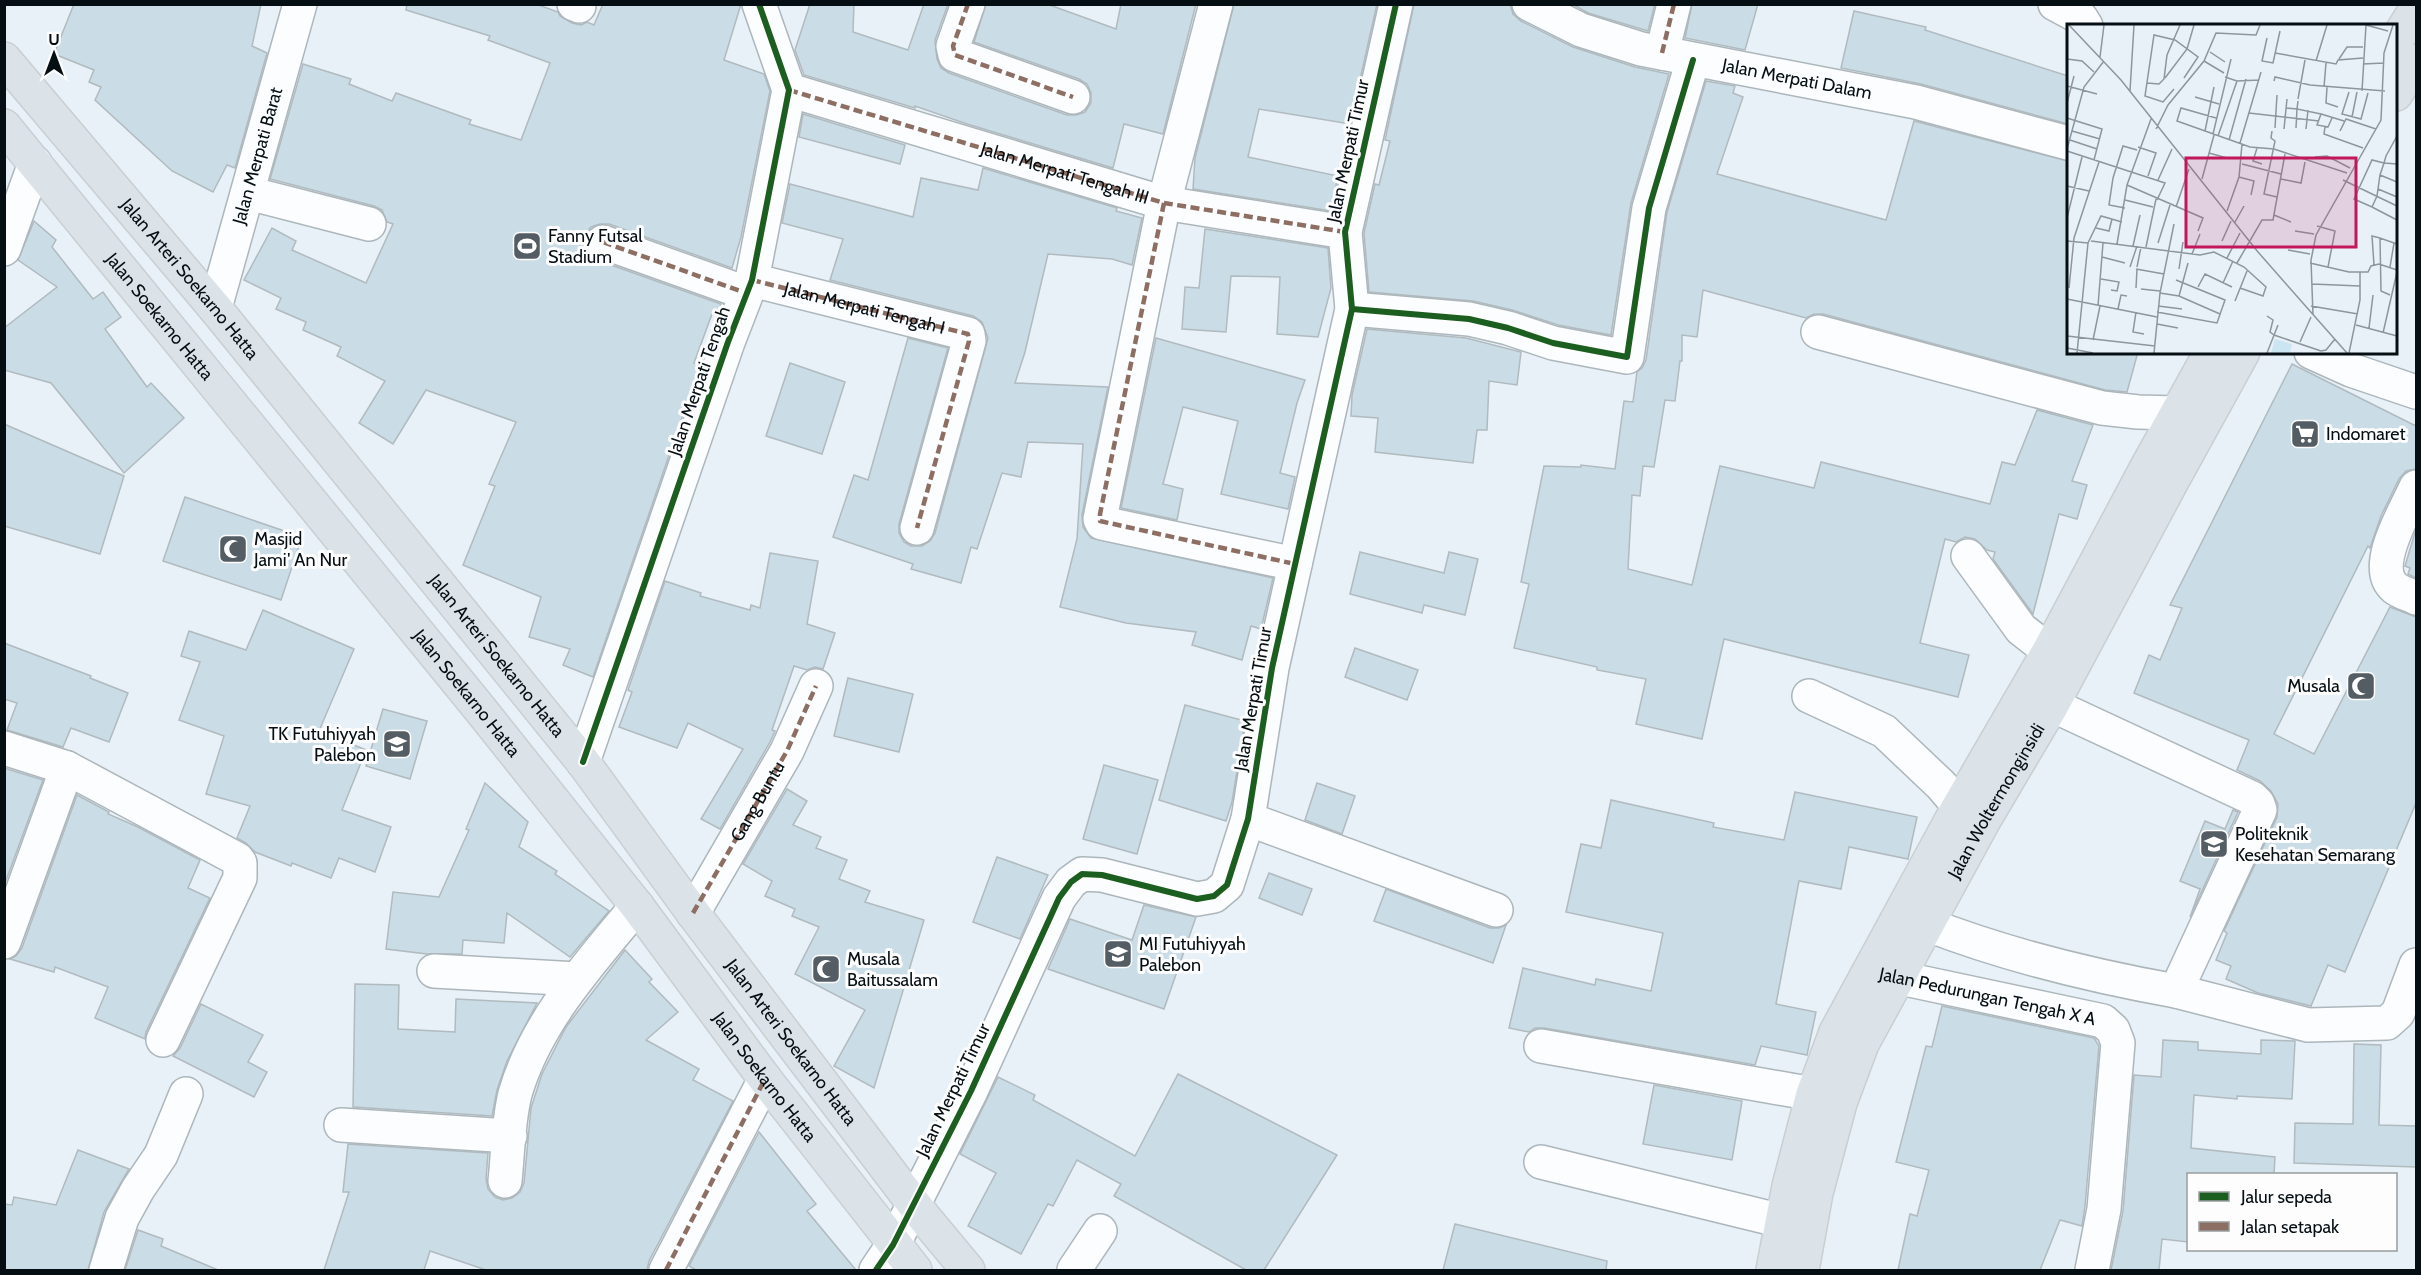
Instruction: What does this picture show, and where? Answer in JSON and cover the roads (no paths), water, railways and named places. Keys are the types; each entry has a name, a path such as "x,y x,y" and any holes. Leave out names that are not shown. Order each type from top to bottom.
{"main road":[{"path":"2397,39 2416,9"},
{"name":"Jalan Arteri Soekarno Hatta","path":"4,59 215,308 584,762 693,913 968,1270"},
{"path":"2397,92 2416,61"},
{"name":"Jalan Soekarno Hatta","path":"4,126 637,906 765,1079 885,1258 915,1270"},
{"name":"Jalan Woltermonginsidi","path":"1802,1270 1816,1193 1840,1103 1862,1044 1882,974 1959,806 2049,651 2210,354"},
{"name":"Jalan Woltermonginsidi","path":"1773,1270 1789,1185 1813,1094 1836,1032 1926,924 2052,705 2166,490 2242,354"},
{"path":"354,555 390,523"}],"street":[{"name":"Jalan Merpati Barat","path":"215,308 300,4"},
{"path":"759,4 789,90"},
{"path":"968,4 953,46 955,55 1073,97"},
{"path":"1216,4 1164,203 1100,521 1295,564"},
{"name":"Jalan Merpati Timur","path":"885,1258 971,1091 1059,898 1071,882 1082,874 1102,875 1197,899 1214,896 1227,885 1248,819 1272,668 1352,309 1345,232 1396,4"},
{"name":"Jalan Merpati Dalam","path":"1529,4 1581,30 1641,49 1916,102 2067,143"},
{"path":"1352,309 1469,319 1508,328 1553,343 1627,357 1648,208 1678,56 1674,4"},
{"path":"2055,4 2080,18 2084,24"},
{"name":"Jalan Merpati Tengah III","path":"789,90 1164,203 1345,232"},
{"name":"Jalan Merpati Tengah","path":"584,762 749,286 789,90"},
{"path":"4,249 35,163"},
{"path":"248,193 369,224"},
{"path":"603,242 749,286"},
{"name":"Jalan Merpati Tengah I","path":"749,286 968,334 969,340 917,528"},
{"path":"1818,332 2102,408 2177,413"},
{"path":"2318,354 2341,361 2416,392"},
{"path":"2416,487 2386,555 2386,567 2388,579 2395,588 2416,598"},
{"path":"1968,556 2021,629 2049,651"},
{"name":"Gang Buntu","path":"693,913 787,751 816,686"},
{"path":"1809,696 1884,731 1941,785 1959,806"},
{"path":"2052,705 2258,804 2260,810 2176,992"},
{"path":"4,748 67,768 237,859 240,863 240,878 163,1040"},
{"path":"4,942 67,768"},
{"path":"1248,819 1496,910"},
{"path":"505,1181 512,1106 522,1076 555,1008 637,906"},
{"path":"1926,924 1959,937 2106,979 2176,992 2308,1025 2387,1023 2398,1013 2416,965"},
{"path":"434,971 577,979"},
{"name":"Jalan Pedurungan Tengah X A","path":"1882,974 2103,1021 2113,1030 2118,1043 2104,1209 2092,1270"},
{"path":"1541,1046 1813,1094"},
{"path":"666,1270 765,1079"},
{"path":"106,1270 122,1218 161,1155 186,1094"},
{"path":"341,1125 510,1136"},
{"path":"1541,1162 1782,1221"},
{"path":"1074,1270 1100,1231"}],"place":[{"name":"Fanny Futsal Stadium","path":"527,246"},
{"name":"Indomaret","path":"2305,434"},
{"name":"Masjid Jami' An Nur","path":"233,549"},
{"name":"Musala","path":"2361,686"},
{"name":"TK Futuhiyyah Palebon","path":"397,744"},
{"name":"Politeknik Kesehatan Semarang","path":"2214,844"},
{"name":"MI Futuhiyyah Palebon","path":"1118,954"},
{"name":"Musala Baitussalam","path":"826,969"}]}
